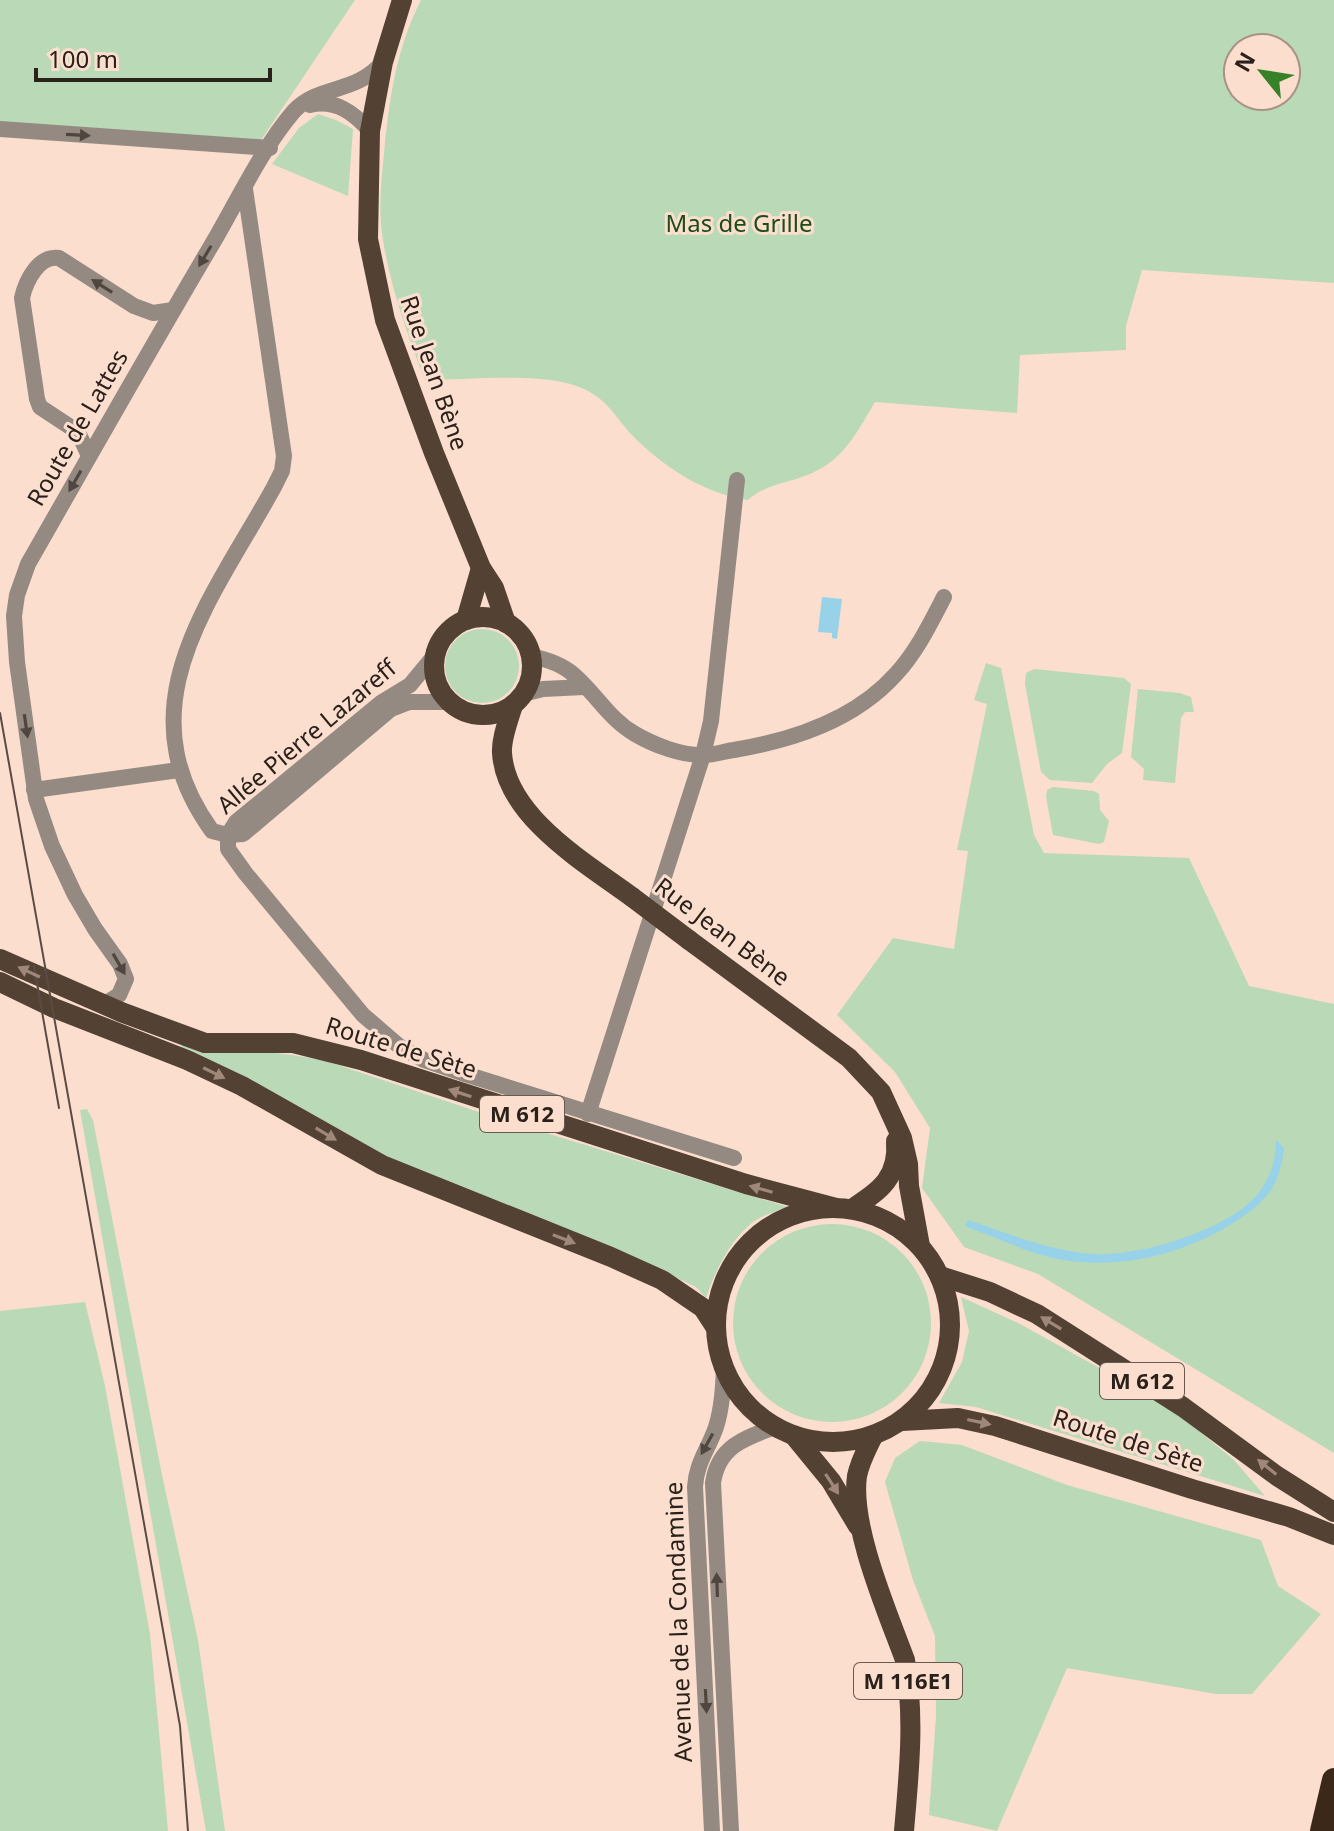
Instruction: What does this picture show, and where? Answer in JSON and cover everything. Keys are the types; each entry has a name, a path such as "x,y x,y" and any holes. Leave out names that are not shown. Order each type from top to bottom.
{"highway":[{"path":"1322,1831 1334,1780"}],"main road":[{"name":"Rue Jean Bène","path":"402,0 383,62 370,131 368,239 385,320 434,453 481,568 494,588 506,623"},
{"path":"466,620 481,568"},
{"path":"501,752 518,699 531,676 530,656 522,637 506,623 491,618 466,620 446,634 434,656 434,673 439,689 449,702 473,714 494,714 518,699"},
{"name":"Rue Jean Bène","path":"473,714 501,752 506,775 530,816 573,853 849,1058 881,1092 908,1164 920,1246"},
{"name":"Route de Sète","path":"0,959 103,1005 205,1043 293,1043 361,1060 746,1184 844,1209"},
{"path":"0,982 54,1008 187,1060 242,1086 382,1165 662,1280 703,1308 716,1328"},
{"name":"Rue Jean Bène","path":"844,1209 887,1182 897,1159 891,1113"},
{"path":"844,1209 877,1216 900,1229 920,1246 940,1276 949,1307 949,1339 941,1370 925,1398 902,1421 873,1436 847,1442 821,1442 795,1437 775,1427 744,1402 724,1369 716,1328 720,1297 731,1267 751,1242 776,1223 805,1212 844,1209"},
{"name":"Route de Sète","path":"940,1276 990,1292 1037,1314 1183,1407 1333,1511"},
{"name":"Route de Sète","path":"902,1421 958,1418 995,1426 1289,1517 1330,1533"},
{"name":"M 116E1","path":"873,1436 862,1457 857,1477 864,1537 905,1660 908,1679 912,1743 904,1831"},
{"name":"M 116E1","path":"795,1437 831,1481 864,1537"}],"street":[{"name":"Route de Lattes","path":"103,1005 113,1000 124,988 126,979 124,971 75,895 52,846 34,790 17,662 14,616 17,595 28,564 89,456 245,189 294,112 309,98 351,86 373,74 383,62"},
{"path":"294,112 323,102 351,113 370,131"},
{"path":"0,129 270,148"},
{"path":"245,189 284,456 282,471 274,487 196,626 182,658 173,713 179,770 190,796 212,831 228,835 228,849 246,874 379,1031 424,1060 734,1158"},
{"path":"89,456 78,432 40,407 22,298 24,290 41,261 49,257 59,258 134,306 153,313 173,310"},
{"path":"588,1114 703,755 711,721 737,480"},
{"path":"530,656 549,660 574,674 619,723 632,732 651,742 703,755 803,734 843,716 899,670 922,640 944,597"},
{"name":"Allée Pierre Lazareff","path":"228,835 243,834 363,726 382,702 410,685 434,656"},
{"path":"518,699 543,689 584,687"},
{"name":"Allée Pierre Lazareff","path":"363,726 401,704 449,702"},
{"path":"34,790 179,770"},
{"name":"Avenue de la Condamine","path":"712,1831 695,1487 700,1457 712,1438 719,1416 724,1369"},
{"name":"Avenue de la Condamine","path":"731,1831 713,1483 719,1463 735,1443 775,1427"}],"green space":[{"path":"0,0 355,0 261,140 0,123"},
{"name":"Mas de Grille","path":"421,0 1334,0 1334,283 1142,270 1126,326 1126,350 1020,355 1017,413 875,402 851,440 828,464 764,490 748,500 732,497 701,485 657,458 606,404 584,389 568,383 529,378 425,380 395,294 381,218 380,197 391,94 405,37"},
{"path":"318,114 353,129 348,196 272,164 299,128"},
{"path":"475,629 489,629 503,635 513,645 519,666 517,680 503,697 489,703 475,703 461,697 451,687 445,673 445,659 451,645 461,635"},
{"path":"986,663 1001,668 1034,835 1044,853 1189,858 1249,986 1334,1004 1334,1453 1038,1274 964,1247 922,1188 930,1128 895,1072 837,1015 893,938 954,949 968,851 957,850 987,704 974,700"},
{"path":"1034,669 1124,678 1131,684 1122,753 1107,764 1092,783 1050,780 1041,772 1025,684 1026,673"},
{"path":"1138,689 1191,697 1194,712 1185,712 1181,718 1175,783 1143,780 1144,769 1131,757"},
{"path":"1053,787 1099,794 1100,810 1109,821 1104,842 1099,844 1053,835 1046,797 1047,790"},
{"path":"183,1042 329,1062 497,1118 788,1207 770,1213 745,1229 730,1247 706,1298 696,1287 650,1265 401,1164 238,1073 180,1048"},
{"path":"87,1109 93,1120 162,1475 198,1640 225,1831 206,1831 80,1110"},
{"path":"832,1224 870,1232 902,1253 923,1285 931,1323 923,1361 902,1393 870,1414 832,1422 794,1414 762,1393 741,1361 733,1323 741,1285 762,1253 794,1232"},
{"path":"961,1297 1020,1324 1170,1407 1234,1460 1265,1496 976,1407 939,1403 962,1362 969,1331"},
{"path":"85,1302 105,1386 150,1634 168,1831 0,1831 0,1311"},
{"path":"920,1441 962,1445 1067,1485 1261,1540 1278,1586 1321,1614 1252,1694 1216,1694 1067,1668 997,1831 929,1815 936,1716 935,1636 913,1580 885,1482 895,1458"}],"water":[{"path":"822,597 842,599 837,639 832,638 832,633 818,632"},
{"path":"1276,1140 1284,1148 1281,1166 1271,1189 1260,1203 1230,1225 1173,1251 1133,1260 1070,1261 1030,1251 965,1226 968,1220 1044,1245 1092,1254 1156,1246 1203,1231 1242,1209 1261,1190 1268,1177"}],"tram line":[{"path":"0,713 180,1726 188,1831"},
{"path":"34,966 59,1108"}]}
